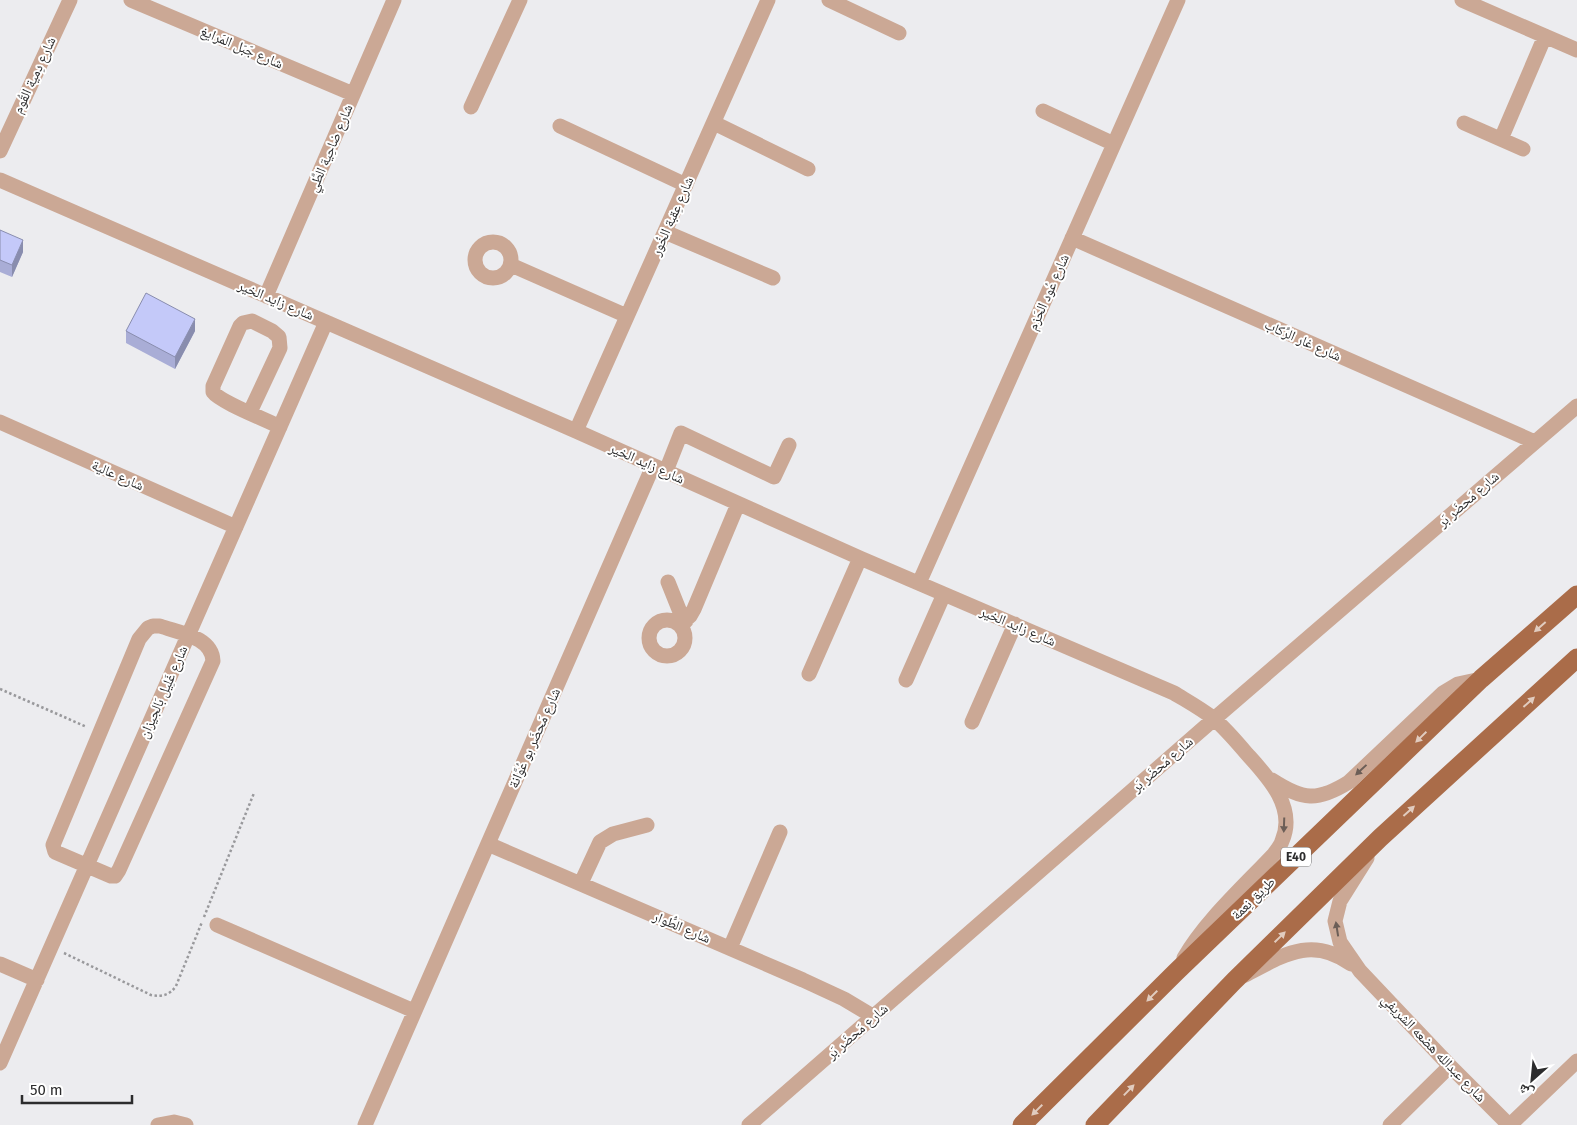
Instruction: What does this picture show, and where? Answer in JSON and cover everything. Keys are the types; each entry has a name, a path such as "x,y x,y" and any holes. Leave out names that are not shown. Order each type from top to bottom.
{"main road":[{"name":"طريق نِعمة","path":"1022,1125 1176,972 1481,679 1577,595"},
{"path":"1095,1125 1234,981 1380,838 1577,658"}],"street":[{"name":"شارع دِمية القُوم","path":"0,151 4,128 70,0"},
{"name":"شارع جَبَل المَرايغ","path":"131,0 353,94"},
{"name":"شارع ضاحِية الطَّي","path":"266,296 394,0"},
{"path":"471,107 520,0"},
{"name":"شارع عِقبة الخُور","path":"576,431 768,0"},
{"path":"829,0 900,33"},
{"name":"شارع عُود الحَزم","path":"919,583 1178,0"},
{"path":"1462,0 1577,50"},
{"path":"1501,139 1545,36"},
{"path":"1043,111 1114,144"},
{"path":"714,123 808,169"},
{"path":"1464,123 1522,149"},
{"path":"560,126 686,184"},
{"name":"شارع زايد الخير","path":"0,180 576,431 860,558 1174,693 1197,706 1214,719 1271,780"},
{"path":"665,232 772,278"},
{"name":"شارع غار الرِّكاب","path":"1072,238 1534,442"},
{"path":"511,265 627,316"},
{"path":"250,412 280,348 281,342 276,333 252,321 247,321 240,326 212,389 217,396 280,427"},
{"name":"شارع غَلِيل بَالجيزان","path":"0,1063 326,322"},
{"name":"شارع مَحضَر بَر","path":"749,1125 1214,719 1577,406"},
{"name":"شارع عالية","path":"0,422 236,527"},
{"name":"شارع مَحضَر بو عُوَّانة","path":"365,1125 488,844 660,469 681,433 774,477 789,444"},
{"path":"668,582 683,623 694,609 738,504"},
{"path":"809,674 860,558"},
{"path":"906,680 944,594"},
{"path":"972,722 1015,624"},
{"path":"154,626 160,626 188,636 206,644 210,648 213,654 211,669 117,873 115,876 107,876 56,852 53,845 139,639 143,633 154,626"},
{"path":"1271,780 1288,790 1304,796 1317,796 1334,791 1349,782 1443,693 1458,684 1481,679"},
{"path":"1176,972 1191,945 1274,854 1282,841 1285,828 1284,811 1280,797 1271,780"},
{"path":"581,884 600,842 613,834 647,825"},
{"path":"730,948 780,832"},
{"name":"شارع عبدالله هضعه الشريفي","path":"1380,838 1345,892 1337,911 1335,922 1340,942 1360,971 1450,1066 1510,1125"},
{"name":"شارع الطُّوار","path":"488,844 844,999 874,1017"},
{"path":"217,925 414,1011"},
{"name":"شارع عبدالله هضعه الشريفي","path":"1234,981 1281,956 1304,950 1317,950 1334,954 1360,971"},
{"path":"0,964 37,980"},
{"path":"1510,1125 1577,1060"},
{"path":"1390,1125 1450,1066"},
{"path":"158,1125 174,1122 186,1125"}],"path":[{"path":"0,689 100,733"},
{"path":"51,947 152,995 169,994 176,986 254,793"}],"building":[{"path":"0,230 23,240 12,265 0,260"},
{"path":"146,293 195,319 175,357 126,331"}]}
